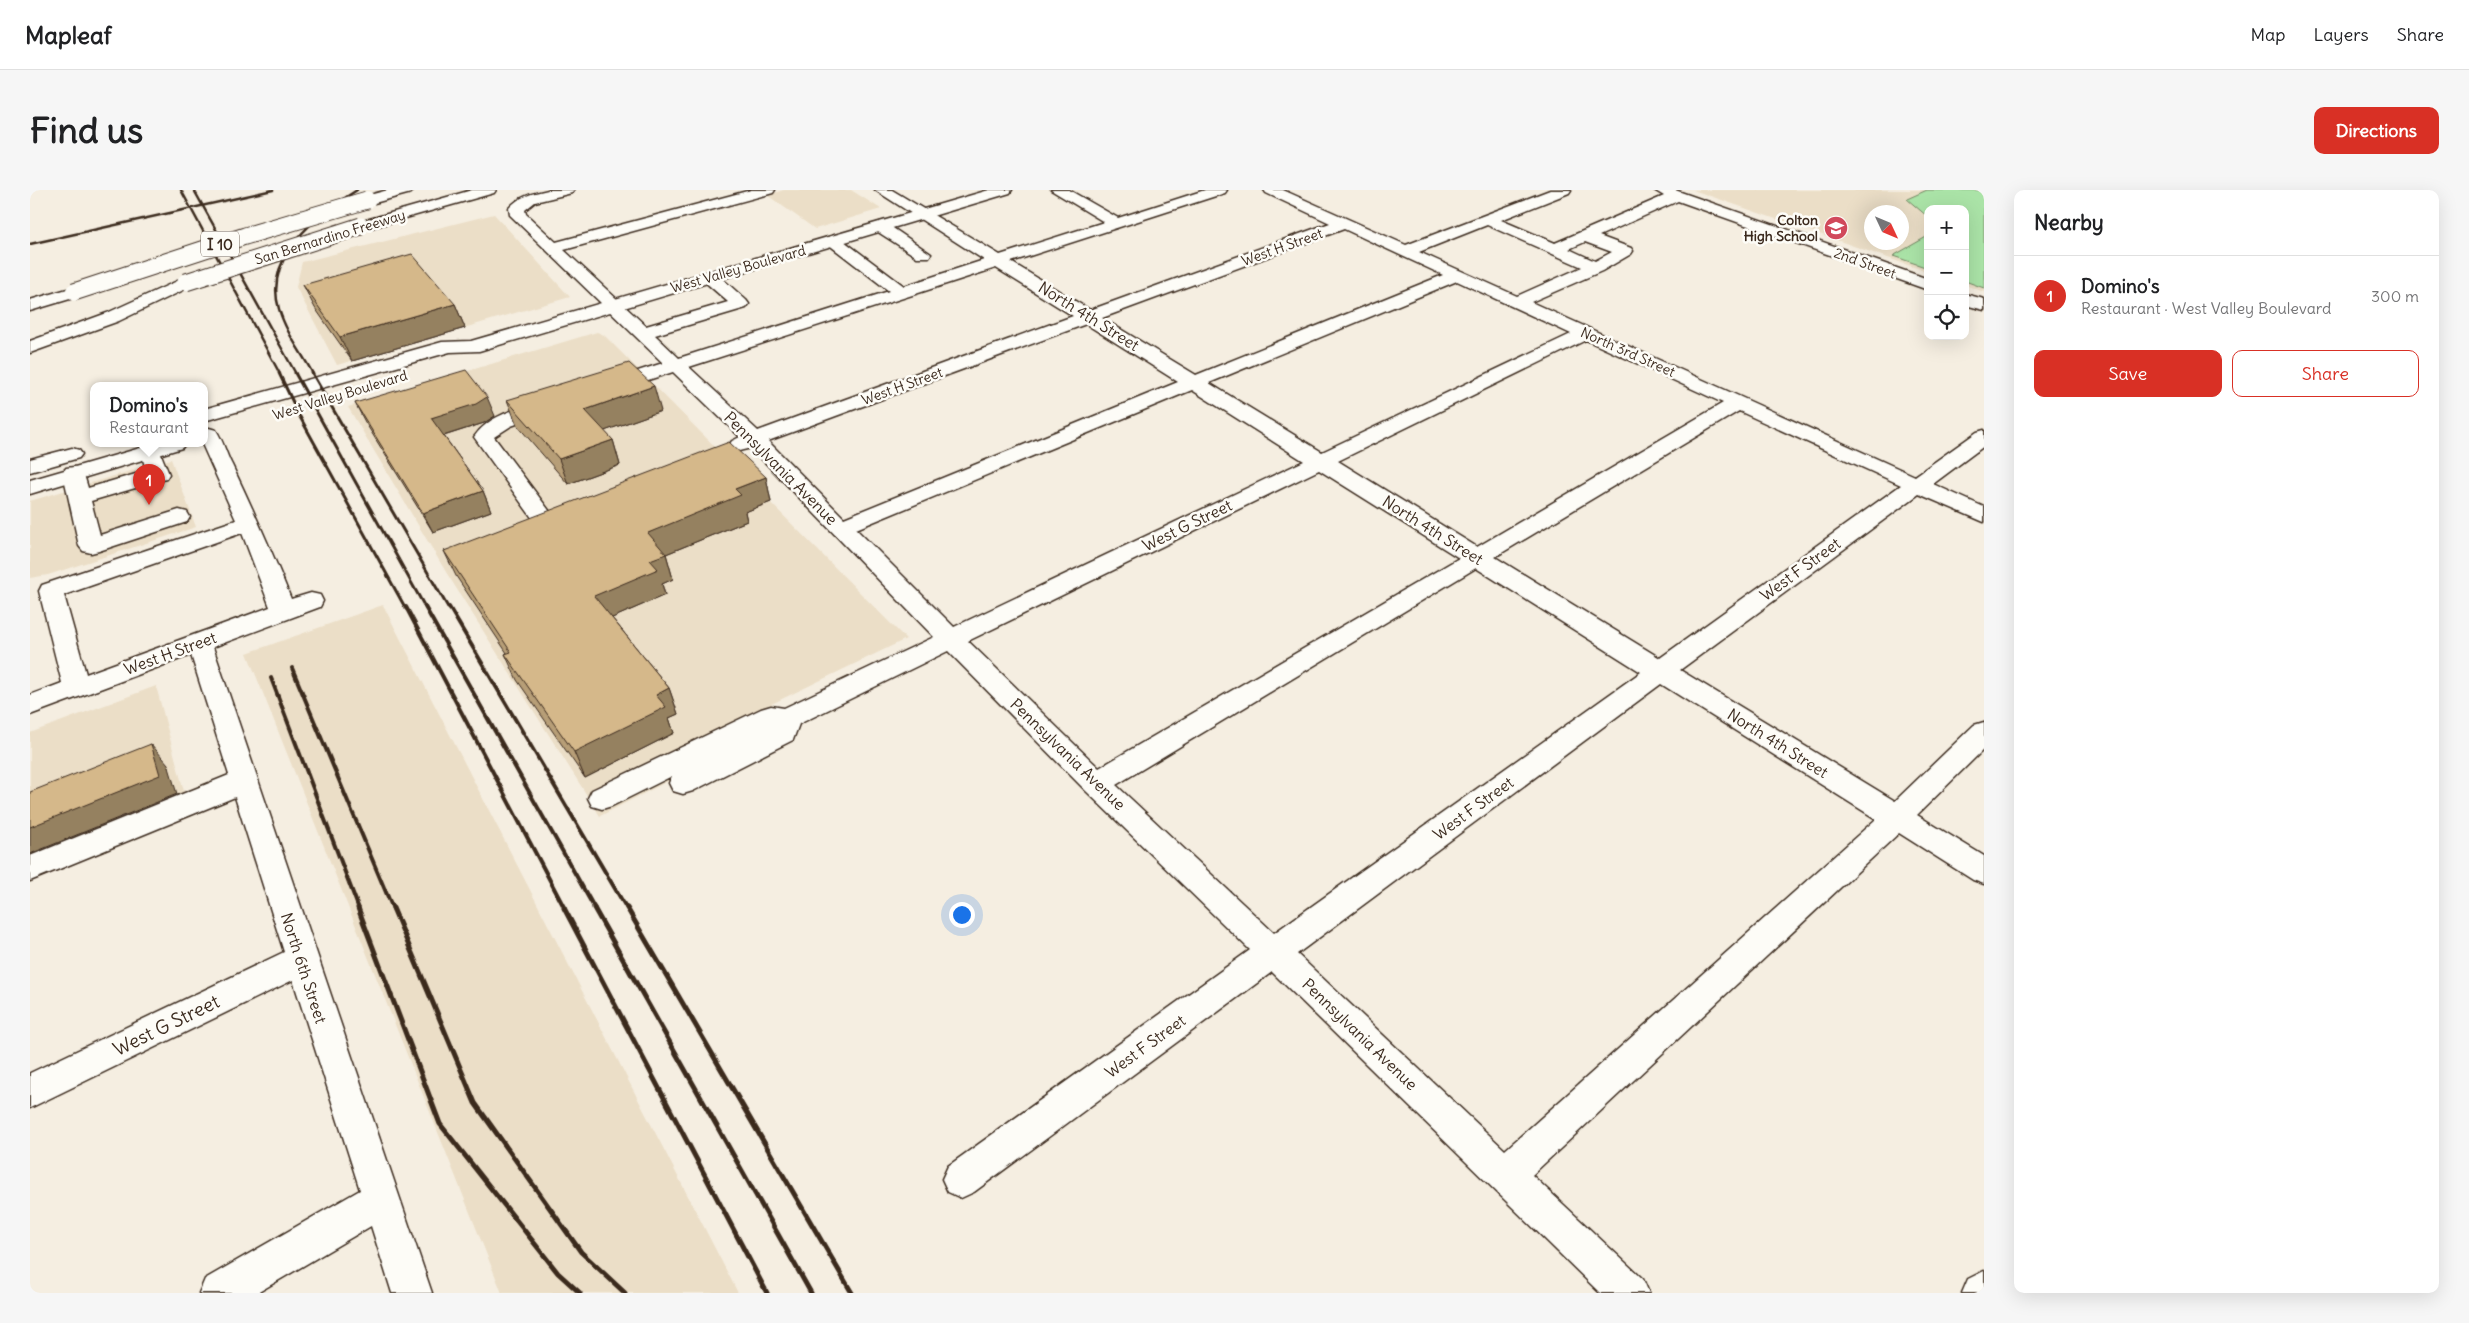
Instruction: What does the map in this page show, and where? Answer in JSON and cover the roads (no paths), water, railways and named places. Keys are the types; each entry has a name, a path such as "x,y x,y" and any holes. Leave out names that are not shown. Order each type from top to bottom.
{"main road":[{"name":"San Bernardino Freeway","path":"30,306 245,236 406,190"},
{"name":"San Bernardino Freeway","path":"108,313 186,282 361,226 489,190"},
{"name":"Pennsylvania Avenue","path":"567,190 530,200 517,208 518,215 754,439 950,638 1096,782 1629,1293"},
{"path":"552,248 768,190"},
{"name":"North 4th Street","path":"882,190 1984,871"},
{"name":"West Valley Boulevard","path":"217,427 449,346 472,347 1005,190"},
{"path":"1058,190 1115,222"},
{"path":"594,392 1115,222 1220,190"},
{"name":"North 3rd Street","path":"1270,190 1984,514"},
{"path":"1406,251 1564,190"},
{"name":"2nd Street","path":"1661,190 1924,284"},
{"path":"1555,249 1678,196"},
{"path":"1488,220 1596,267"},
{"name":"West H Street","path":"718,453 1345,223"},
{"path":"881,227 923,254"},
{"path":"1517,302 1596,267 1625,251 1585,236"},
{"path":"834,241 902,292"},
{"path":"841,528 1458,274"},
{"path":"642,333 740,304 710,277"},
{"path":"1969,300 1984,305"},
{"path":"30,334 108,313"},
{"path":"30,347 108,313"},
{"name":"West G Street","path":"787,718 1587,333"},
{"name":"West Valley Boulevard","path":"217,427 455,360 472,347"},
{"path":"544,517 484,437 487,431 504,421 566,401"},
{"path":"1096,782 1739,402"},
{"path":"217,427 214,452 250,523 284,611"},
{"name":"West F Street","path":"961,1179 1275,953 1660,670 1984,436"},
{"path":"30,466 96,447"},
{"path":"30,486 74,473 146,447"},
{"path":"30,486 56,472 132,449 146,447"},
{"path":"80,497 158,474 146,447"},
{"path":"74,473 91,546 179,517"},
{"path":"76,688 64,634 51,591 250,523"},
{"name":"West H Street","path":"30,705 311,601"},
{"name":"North 6th Street","path":"199,642 301,960 412,1293"},
{"path":"602,798 770,716 787,718 783,733 683,783"},
{"path":"1506,1174 1897,817 1984,732"},
{"path":"30,869 244,781"},
{"name":"West G Street","path":"30,1091 301,960"},
{"path":"219,1293 381,1199"}],"railway":[{"path":"181,190 191,208"},
{"path":"194,190 203,206"},
{"path":"203,206 273,190"},
{"path":"313,374 282,318 276,290 279,272 286,255 297,239 326,212 357,190"},
{"path":"191,208 203,206"},
{"path":"203,206 296,374"},
{"path":"30,244 191,208"},
{"path":"191,208 280,374"},
{"path":"279,373 300,417 406,609"},
{"path":"295,373 426,609"},
{"path":"312,373 449,609"},
{"path":"406,607 565,909"},
{"path":"425,607 595,909"},
{"path":"449,607 627,909"},
{"path":"292,668 393,909"},
{"path":"271,678 359,909"},
{"path":"358,908 440,1124 558,1273 580,1293"},
{"path":"393,908 475,1103 581,1252 625,1293"},
{"path":"564,908 767,1293"},
{"path":"594,908 811,1293"},
{"path":"627,908 852,1293"}],"place":[{"name":"Colton High School","path":"1836,228"},
{"name":"Domino's","path":"149,505"}]}
